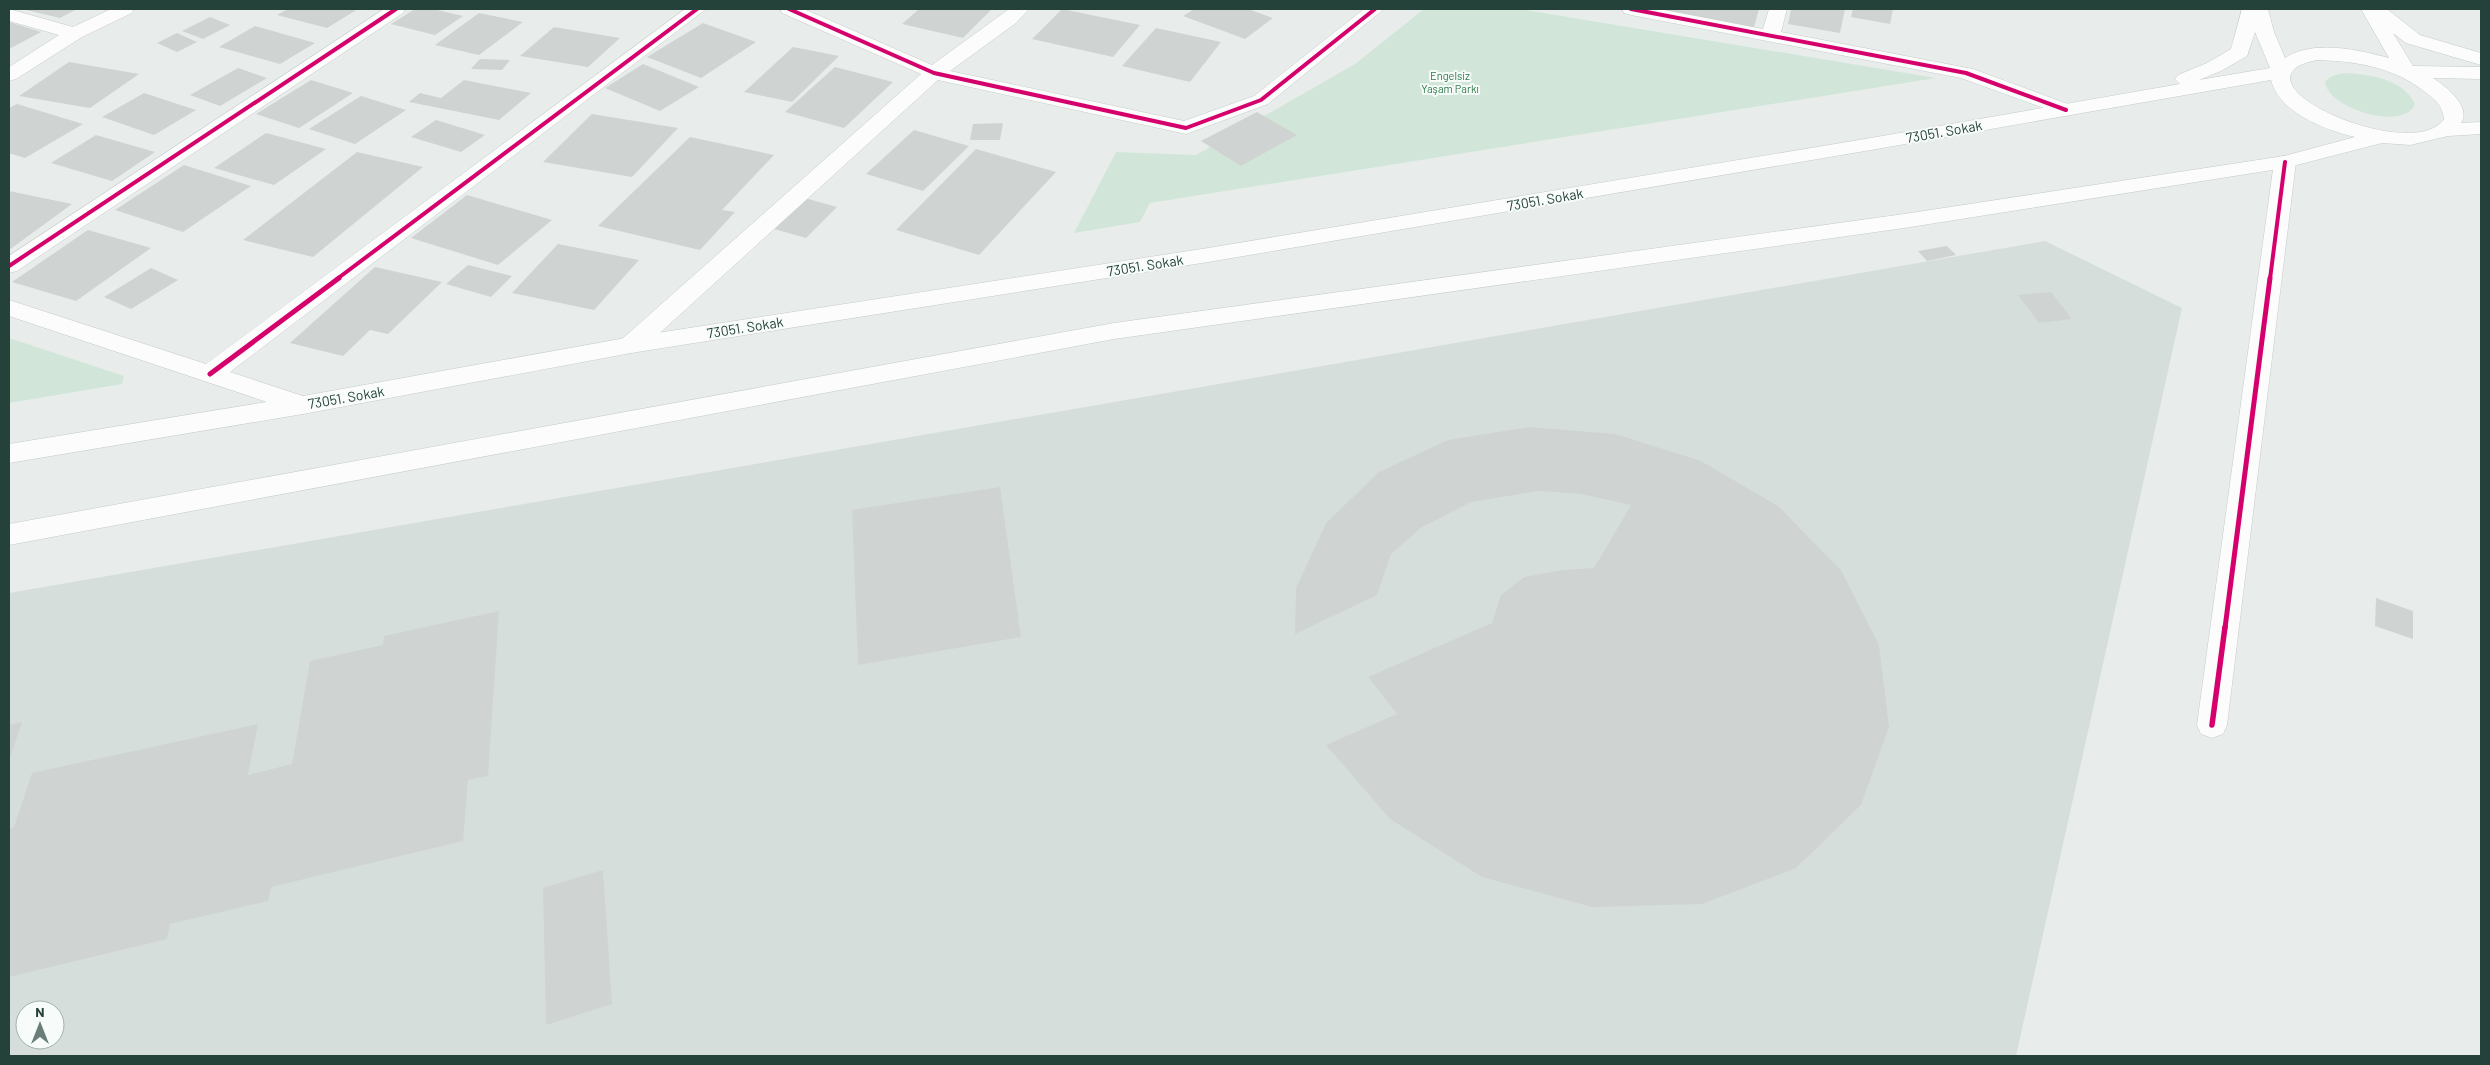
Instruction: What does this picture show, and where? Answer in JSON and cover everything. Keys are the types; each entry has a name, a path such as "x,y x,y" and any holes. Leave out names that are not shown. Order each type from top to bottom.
{"main road":[{"path":"9,75 74,33 125,9"},
{"path":"9,266 396,9"},
{"path":"210,374 697,9"},
{"path":"789,9 934,73 1186,128 1261,100 1375,9"},
{"path":"631,345 934,73 1009,20 1020,9"},
{"path":"1631,9 1772,34 1966,73 2066,110"},
{"path":"1772,34 1778,9"},
{"path":"2136,98 2214,67 2240,52 2251,9"},
{"path":"2259,9 2264,32 2280,72 2281,83 2285,90 2305,109 2344,128 2381,137 2417,139 2432,137 2448,130 2481,128"},
{"path":"2370,9 2407,72"},
{"path":"2376,9 2413,39 2481,59"},
{"path":"9,15 74,33"},
{"path":"2280,72 2286,63 2299,57 2316,54 2338,54 2385,63 2428,83 2448,102 2453,108 2454,120 2448,130"},
{"name":"73051. Sokak","path":"9,454 303,405 631,345 1198,257 2280,72"},
{"path":"2407,72 2481,73"},
{"path":"9,536 1114,331 1904,221 2285,162 2381,137"},
{"path":"2212,725 2285,162"},
{"path":"9,308 303,405"}],"shaded area":[{"path":"2045,241 2182,308 2016,1056 9,1056 9,593"}],"green space":[{"name":"Engelsiz Yaşam Parkı","path":"1424,9 1519,9 1936,78 1150,203 1140,222 1074,233 1116,152 1196,155 1355,64"},
{"path":"2348,73 2377,77 2395,84 2410,96 2415,104 2408,112 2397,116 2367,114 2352,108 2339,101 2329,92 2325,82 2327,79 2338,74"},
{"path":"9,338 124,376 122,384 9,403"}],"building":[{"path":"22,9 77,9 60,18"},
{"path":"288,9 358,9 327,28 277,15"},
{"path":"415,9 433,9 463,16 435,35 391,24"},
{"path":"919,9 992,9 963,38 902,24"},
{"path":"1062,9 1140,25 1113,57 1032,39"},
{"path":"1194,9 1248,9 1273,18 1245,39 1183,16"},
{"path":"1659,9 1759,9 1754,27"},
{"path":"1791,9 1845,9 1840,33 1788,24"},
{"path":"1853,9 1893,9 1890,24 1851,17"},
{"path":"479,13 523,22 479,55 435,45"},
{"path":"210,17 230,25 203,39 182,31"},
{"path":"9,22 41,32 9,49"},
{"path":"703,23 756,42 701,78 647,57"},
{"path":"255,26 315,43 280,64 219,47"},
{"path":"554,27 620,38 588,67 520,56"},
{"path":"1156,28 1221,42 1190,82 1122,66"},
{"path":"177,33 197,42 177,52 157,43"},
{"path":"793,47 839,56 792,102 744,92"},
{"path":"480,59 510,60 502,70 471,69"},
{"path":"69,62 139,74 90,108 19,96"},
{"path":"643,64 699,87 660,111 605,88"},
{"path":"835,67 893,82 844,128 785,112"},
{"path":"238,68 267,78 220,106 190,95"},
{"path":"311,80 353,93 299,128 256,114"},
{"path":"464,80 531,93 499,120 409,102 420,93 441,98"},
{"path":"144,93 196,110 154,135 102,117"},
{"path":"361,96 406,110 355,144 309,129"},
{"path":"17,104 83,124 25,158 9,153 9,108"},
{"path":"1257,112 1297,135 1241,166 1201,141"},
{"path":"592,114 678,128 632,177 543,162"},
{"path":"436,120 485,135 461,152 411,137"},
{"path":"1003,123 1000,140 970,140 973,124"},
{"path":"914,130 969,146 923,191 866,174"},
{"path":"266,133 326,149 274,185 214,168"},
{"path":"96,135 155,152 112,181 51,163"},
{"path":"690,137 774,155 722,210 735,212 700,250 598,226"},
{"path":"976,149 1056,172 979,255 896,230"},
{"path":"357,152 423,167 313,257 243,240"},
{"path":"184,165 251,186 183,232 115,210"},
{"path":"9,191 72,204 9,250"},
{"path":"467,195 552,220 498,265 411,238"},
{"path":"805,198 837,207 806,238 774,229"},
{"path":"88,230 151,248 76,301 12,282"},
{"path":"558,244 639,260 594,310 512,293"},
{"path":"1947,246 1956,255 1927,261 1918,251"},
{"path":"468,265 512,276 491,297 446,284"},
{"path":"375,267 442,282 388,334 370,330 343,356 290,343"},
{"path":"151,268 178,280 131,309 104,297"},
{"path":"2051,292 2072,319 2039,323 2018,295"},
{"path":"1529,427 1615,434 1701,461 1778,506 1841,570 1879,645 1889,727 1861,805 1796,868 1702,904 1592,907 1482,877 1390,819 1326,745 1397,714 1368,677 1492,623 1501,595 1524,577 1562,570 1594,568 1631,505 1581,494 1539,491 1471,502 1422,527 1391,554 1377,595 1295,634 1296,588 1326,523 1379,472 1448,440"},
{"path":"1000,487 1021,637 858,665 852,510"},
{"path":"2376,598 2413,611 2413,639 2375,626"},
{"path":"499,611 488,776 468,780 463,841 271,887 268,901 170,924 167,939 9,977 9,829 14,827 32,773 258,724 248,775 292,764 310,661 383,645 384,636"},
{"path":"22,722 9,761 9,725"},
{"path":"603,870 612,1004 546,1025 543,888"}],"cycle path":[{"path":"9,266 396,9"},
{"path":"210,374 697,9"},
{"path":"789,9 934,73 1186,128 1261,100 1375,9"},
{"path":"1631,9 1966,73 2066,110"},
{"path":"2212,725 2285,162"}]}
